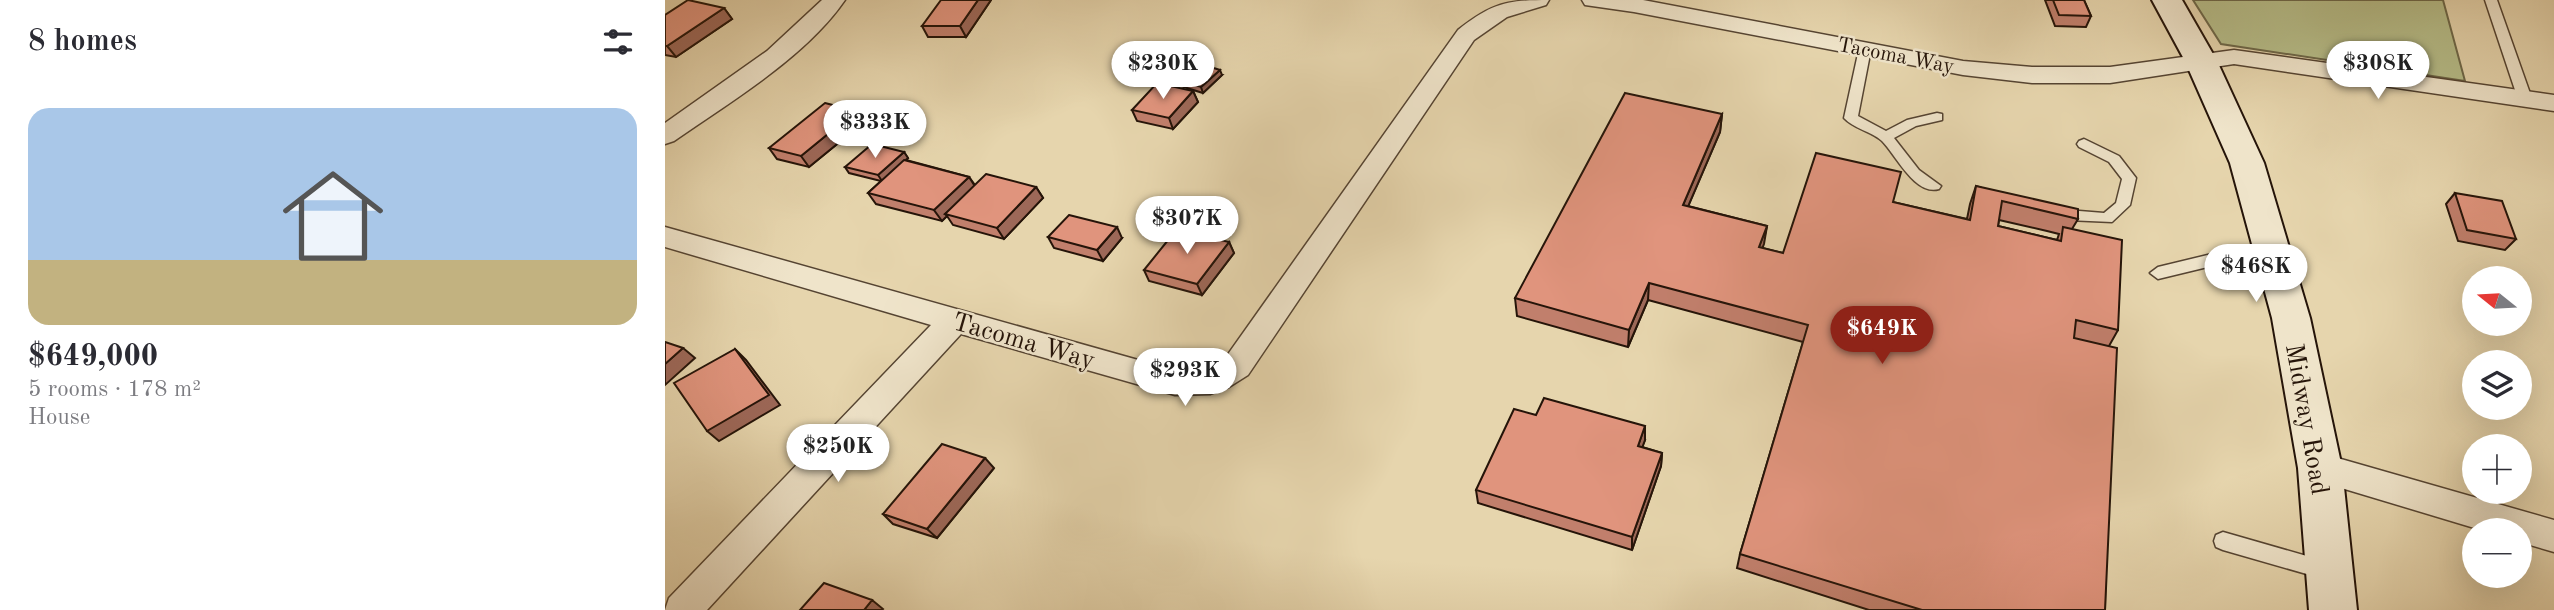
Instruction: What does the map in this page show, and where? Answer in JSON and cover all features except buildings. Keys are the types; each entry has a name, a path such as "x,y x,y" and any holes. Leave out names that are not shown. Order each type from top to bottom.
{"street":[{"path":"665,135 772,59 834,0"},
{"name":"Tacoma Way","path":"665,237 1163,380 1193,385 1216,382 1237,366 1466,35 1488,16 1514,5 1538,0"},
{"name":"Tacoma Way","path":"1593,0 1634,5 1963,68 2032,75 2110,75 2234,57 2554,103"},
{"name":"Midway Road","path":"2167,0 2201,61 2247,163 2291,318 2320,468 2333,610"},
{"path":"682,610 955,320"},
{"path":"2320,468 2554,536"}],"lane":[{"path":"2491,0 2525,99"},
{"path":"1865,49 1851,118 1886,137 1914,173 1934,186"},
{"path":"1886,137 1912,123 1937,117"},
{"path":"2067,215 2107,218 2123,205 2129,178 2114,159 2084,145"},
{"path":"2158,273 2220,258 2275,263"},
{"path":"2223,541 2329,572"}],"green space":[{"path":"2193,0 2443,0 2465,81 2221,44"}]}
